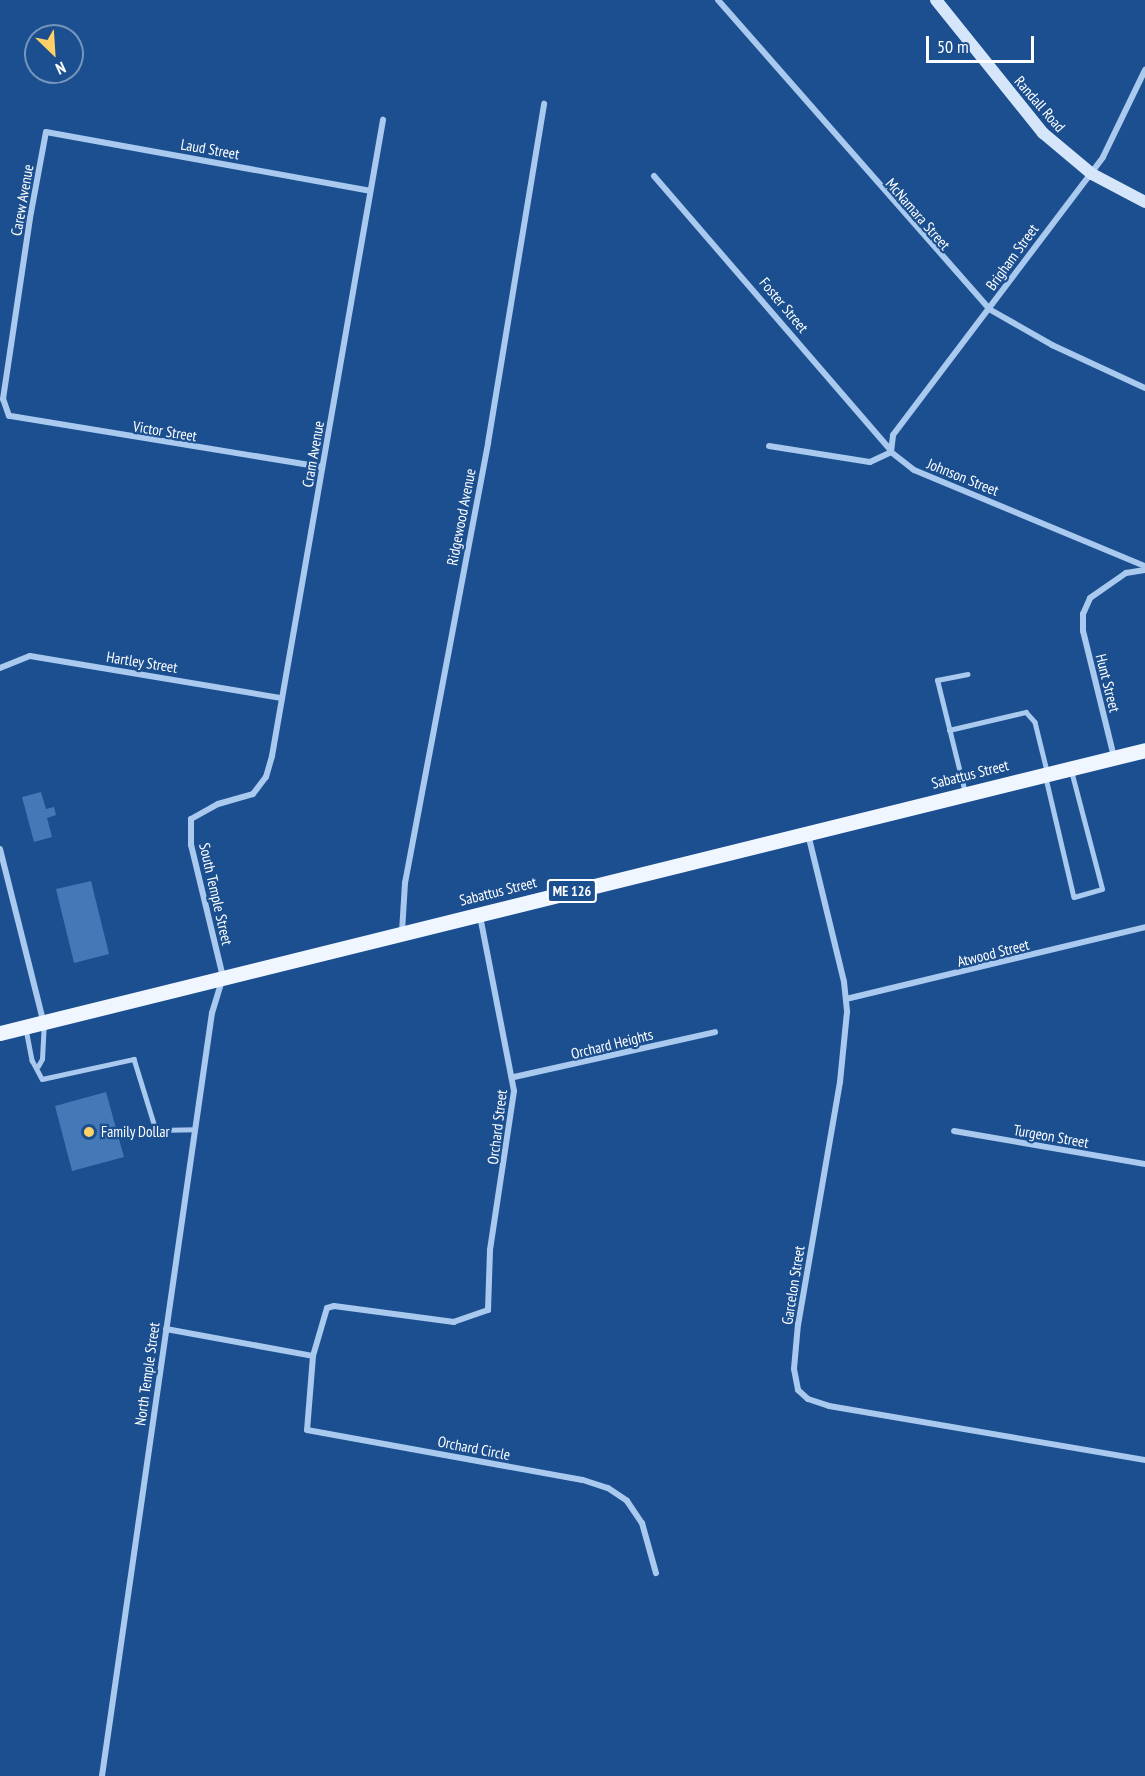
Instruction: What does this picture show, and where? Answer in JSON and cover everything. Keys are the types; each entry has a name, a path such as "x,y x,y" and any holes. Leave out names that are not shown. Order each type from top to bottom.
{"main road":[{"name":"Sabattus Street","path":"0,1033 1145,750"}],"street":[{"name":"McNamara Street","path":"718,0 989,309 1052,345 1145,388"},
{"name":"Randall Road","path":"936,0 1043,133 1092,174 1145,202"},
{"name":"Brigham Street","path":"891,452 893,435 1092,174 1145,70"},
{"name":"Ridgewood Avenue","path":"402,933 405,883 488,443 544,104"},
{"name":"Cram Avenue","path":"258,789 272,756 383,120"},
{"name":"Laud Street","path":"46,132 370,191"},
{"name":"Carew Avenue","path":"7,414 3,399 46,132"},
{"name":"Foster Street","path":"654,176 887,442 891,452"},
{"name":"Victor Street","path":"7,414 15,419 322,467"},
{"path":"769,446 870,462 891,452"},
{"name":"Johnson Street","path":"891,452 914,470 1145,568"},
{"name":"Hunt Street","path":"1114,757 1083,631 1083,614 1090,598 1126,573 1145,568"},
{"name":"Hartley Street","path":"0,668 30,656 282,698"},
{"name":"South Temple Street","path":"223,977 191,845 191,819 258,789"},
{"name":"Garcelon Street","path":"808,833 846,999 840,1082 798,1324 794,1369 798,1390 808,1399 829,1407 1145,1460"},
{"path":"0,849 44,1023"},
{"name":"Orchard Street","path":"479,915 514,1077 490,1250 488,1310"},
{"name":"Atwood Street","path":"846,999 1145,927"},
{"name":"North Temple Street","path":"102,1776 212,1013 223,977"},
{"name":"Orchard Heights","path":"514,1077 716,1032"},
{"name":"Turgeon Street","path":"954,1131 1145,1164"},
{"name":"Orchard Circle","path":"488,1310 454,1322 434,1322 334,1306 324,1313 313,1356 307,1430 583,1480 608,1488 627,1501 642,1523 656,1573"},
{"path":"166,1329 313,1356"}],"lane":[{"path":"965,794 937,680 968,674"},
{"path":"949,730 1026,712 1035,722 1074,897 1102,889 1070,768"},
{"path":"38,1066 42,1059 44,1023"},
{"path":"26,1027 32,1060 38,1066 42,1079 134,1059 156,1130 195,1130"}],"building":[{"path":"41,792 46,809 54,807 56,815 47,818 52,837 34,842 22,797"},
{"path":"91,881 109,954 74,963 56,889"},
{"name":"Family Dollar","path":"106,1092 124,1157 72,1171 55,1106"}],"place":[{"name":"Family Dollar","path":"89,1132"}]}
